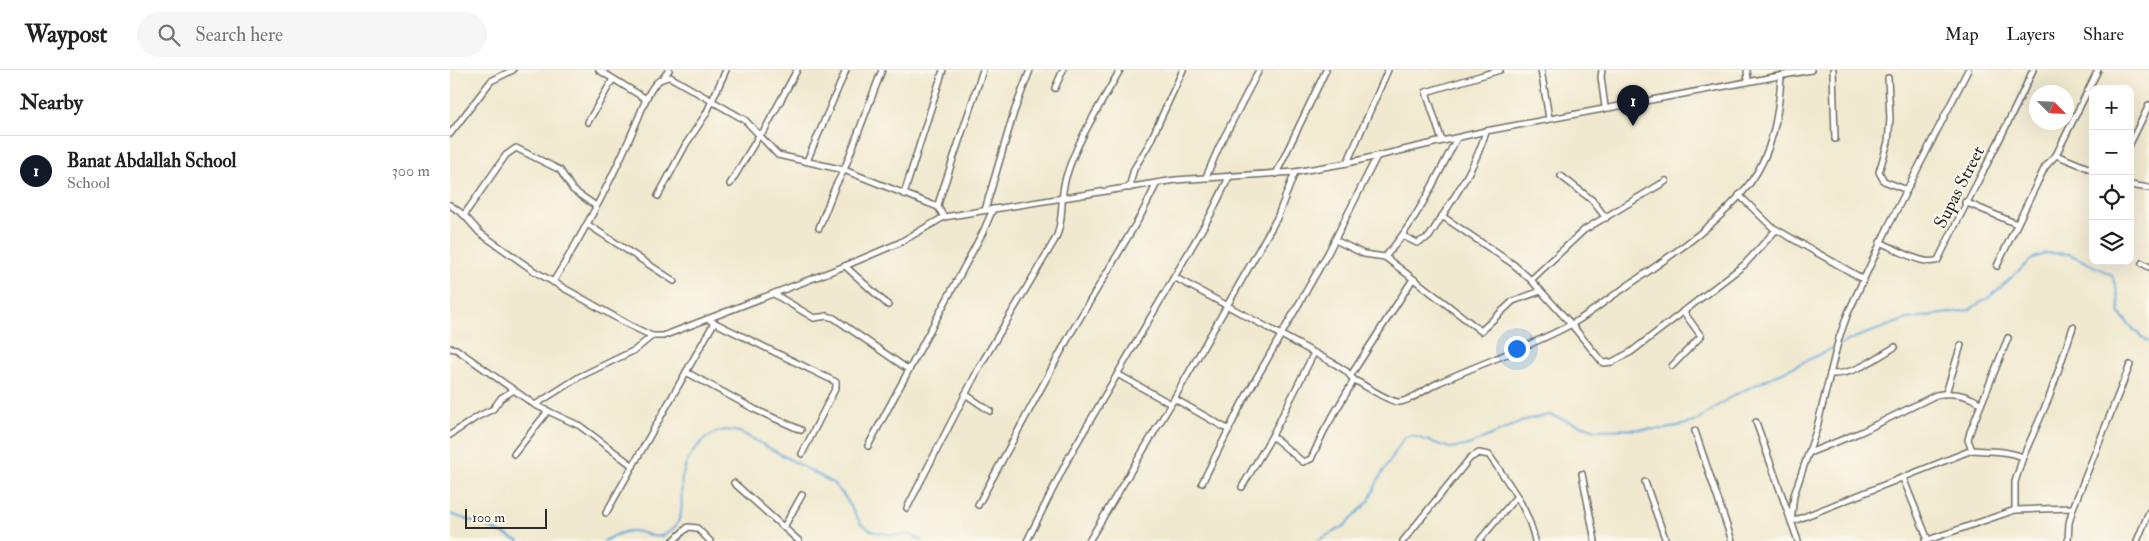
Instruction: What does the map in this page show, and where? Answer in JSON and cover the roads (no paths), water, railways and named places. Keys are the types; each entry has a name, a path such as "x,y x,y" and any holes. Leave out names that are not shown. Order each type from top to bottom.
{"street":[{"path":"450,134 491,81 513,70"},
{"path":"553,282 587,224 622,156 652,87 664,78 669,70"},
{"path":"658,196 712,101 726,70"},
{"path":"730,184 768,124 797,70"},
{"path":"807,161 846,70"},
{"path":"819,228 844,170 882,70"},
{"path":"904,194 943,70"},
{"path":"938,206 983,70"},
{"path":"985,210 1014,112 1030,70"},
{"path":"1055,88 1062,70"},
{"path":"906,508 965,394 1056,238 1061,226 1061,192 1075,153 1120,70"},
{"path":"1129,188 1134,168 1150,144 1183,70"},
{"path":"1206,177 1219,147 1259,70"},
{"path":"1276,174 1326,70"},
{"path":"1347,163 1388,70"},
{"path":"1442,141 1426,92 1500,70"},
{"path":"1542,70 1549,118"},
{"path":"1602,70 1601,77 1605,107"},
{"path":"1747,70 1748,81"},
{"path":"450,205 464,215 480,233 553,282 629,325 652,336 663,336 845,266 899,243 944,217 1157,183 1230,175 1295,172 1347,163 1549,118 1811,70"},
{"path":"1833,70 1835,139"},
{"path":"1791,522 1794,495 1809,453 1839,338 1880,242 1968,70"},
{"name":"Supas Street","path":"1880,242 1925,262 1938,260 1965,202 2016,109 2033,70"},
{"path":"1997,266 2045,167 2056,155 2098,70"},
{"path":"602,71 646,99"},
{"path":"1174,277 1314,353 1390,399 1401,402 1438,383 1499,359 1571,324 1674,254 1722,213 1751,182 1764,159 1771,140 1780,100 1780,76"},
{"path":"664,78 670,77 681,82 745,120 778,155 844,170 938,206 944,217"},
{"path":"1888,78 1890,119 1888,142 1879,172 1884,181 1907,190"},
{"path":"588,122 613,79"},
{"path":"2134,136 2149,105"},
{"path":"1403,236 1413,242 1422,242 1428,237 1470,171 1486,131"},
{"path":"1385,257 1403,236 1420,210 1457,138"},
{"path":"464,215 506,155 516,148 560,170 573,190 596,206"},
{"path":"2056,155 2089,168"},
{"path":"1202,483 1280,335 1335,240 1377,156"},
{"path":"1089,541 1173,402 1277,218 1295,172"},
{"path":"1027,541 1070,455 1119,375 1215,206 1230,175"},
{"path":"1561,176 1592,200 1606,218"},
{"path":"1532,280 1584,230 1666,181"},
{"path":"978,505 1076,325 1141,215 1157,183"},
{"path":"2134,186 2149,188"},
{"path":"1740,195 1776,230 1863,279"},
{"path":"1965,202 2017,224"},
{"path":"868,446 983,232 993,209"},
{"path":"1442,216 1513,264 1532,280 1571,324 1600,362 1608,363 1631,352 1744,265 1776,230"},
{"path":"587,224 674,281"},
{"path":"1335,240 1364,254 1385,257 1481,331 1513,301 1541,291"},
{"path":"2142,262 2149,267"},
{"path":"845,266 888,305"},
{"path":"1272,436 1303,462 1312,459 1324,431 1353,377 1413,279"},
{"path":"774,294 814,318 827,316 834,318 909,370"},
{"path":"1672,366 1701,336 1683,311"},
{"path":"707,319 836,382 836,387 802,454"},
{"path":"606,513 714,323"},
{"path":"2015,510 2015,482 2023,457 2049,398 2073,327"},
{"path":"535,405 579,377 635,350 652,336"},
{"path":"1972,450 1968,440 1980,403 2008,338"},
{"path":"1946,393 1961,345"},
{"path":"1830,374 1852,372 1894,347"},
{"path":"450,348 456,349 535,405 580,426 633,466"},
{"path":"1242,487 1272,436 1314,353"},
{"path":"2068,541 2069,523 2073,508 2130,365"},
{"path":"686,372 756,410 801,430"},
{"path":"1119,375 1229,430"},
{"path":"450,435 493,409 501,398 514,390"},
{"path":"1809,453 1862,432 1927,399 1946,393 1966,395 1980,403"},
{"path":"965,394 990,410"},
{"path":"514,454 548,410"},
{"path":"1756,422 1798,541"},
{"path":"1695,431 1732,541"},
{"path":"1791,522 1972,450 1995,453 2011,452 2023,457"},
{"path":"1403,541 1470,458 1479,453 1489,454 1533,527 1536,541"},
{"path":"1582,474 1595,541"},
{"path":"1903,478 1926,541 2015,510 2073,508"},
{"path":"1645,482 1666,541"},
{"path":"734,484 799,541"},
{"path":"784,527 802,494"},
{"path":"1479,541 1516,496"},
{"path":"2137,541 2149,512"},
{"path":"673,541 688,527 697,528 710,541"},
{"path":"1944,535 1946,541"}],"waterway":[{"path":"1317,541 1344,526 1369,501 1378,480 1404,438 1410,435 1450,448 1466,446 1528,419 1550,415 1596,430 1666,429 1694,422 1732,396 1854,338 1907,319 1969,310 1992,295 2032,259 2046,253 2069,254 2112,275 2117,291 2120,314 2136,332 2149,342"},
{"path":"604,541 629,531 661,536 673,529 680,516 681,485 687,462 704,440 719,431 727,430 742,433 833,483 845,497 861,524 872,531 892,535 912,535 922,541"},
{"path":"450,514 481,524 519,541"}],"place":[{"name":"Banat Abdallah School","path":"1633,126"}]}
